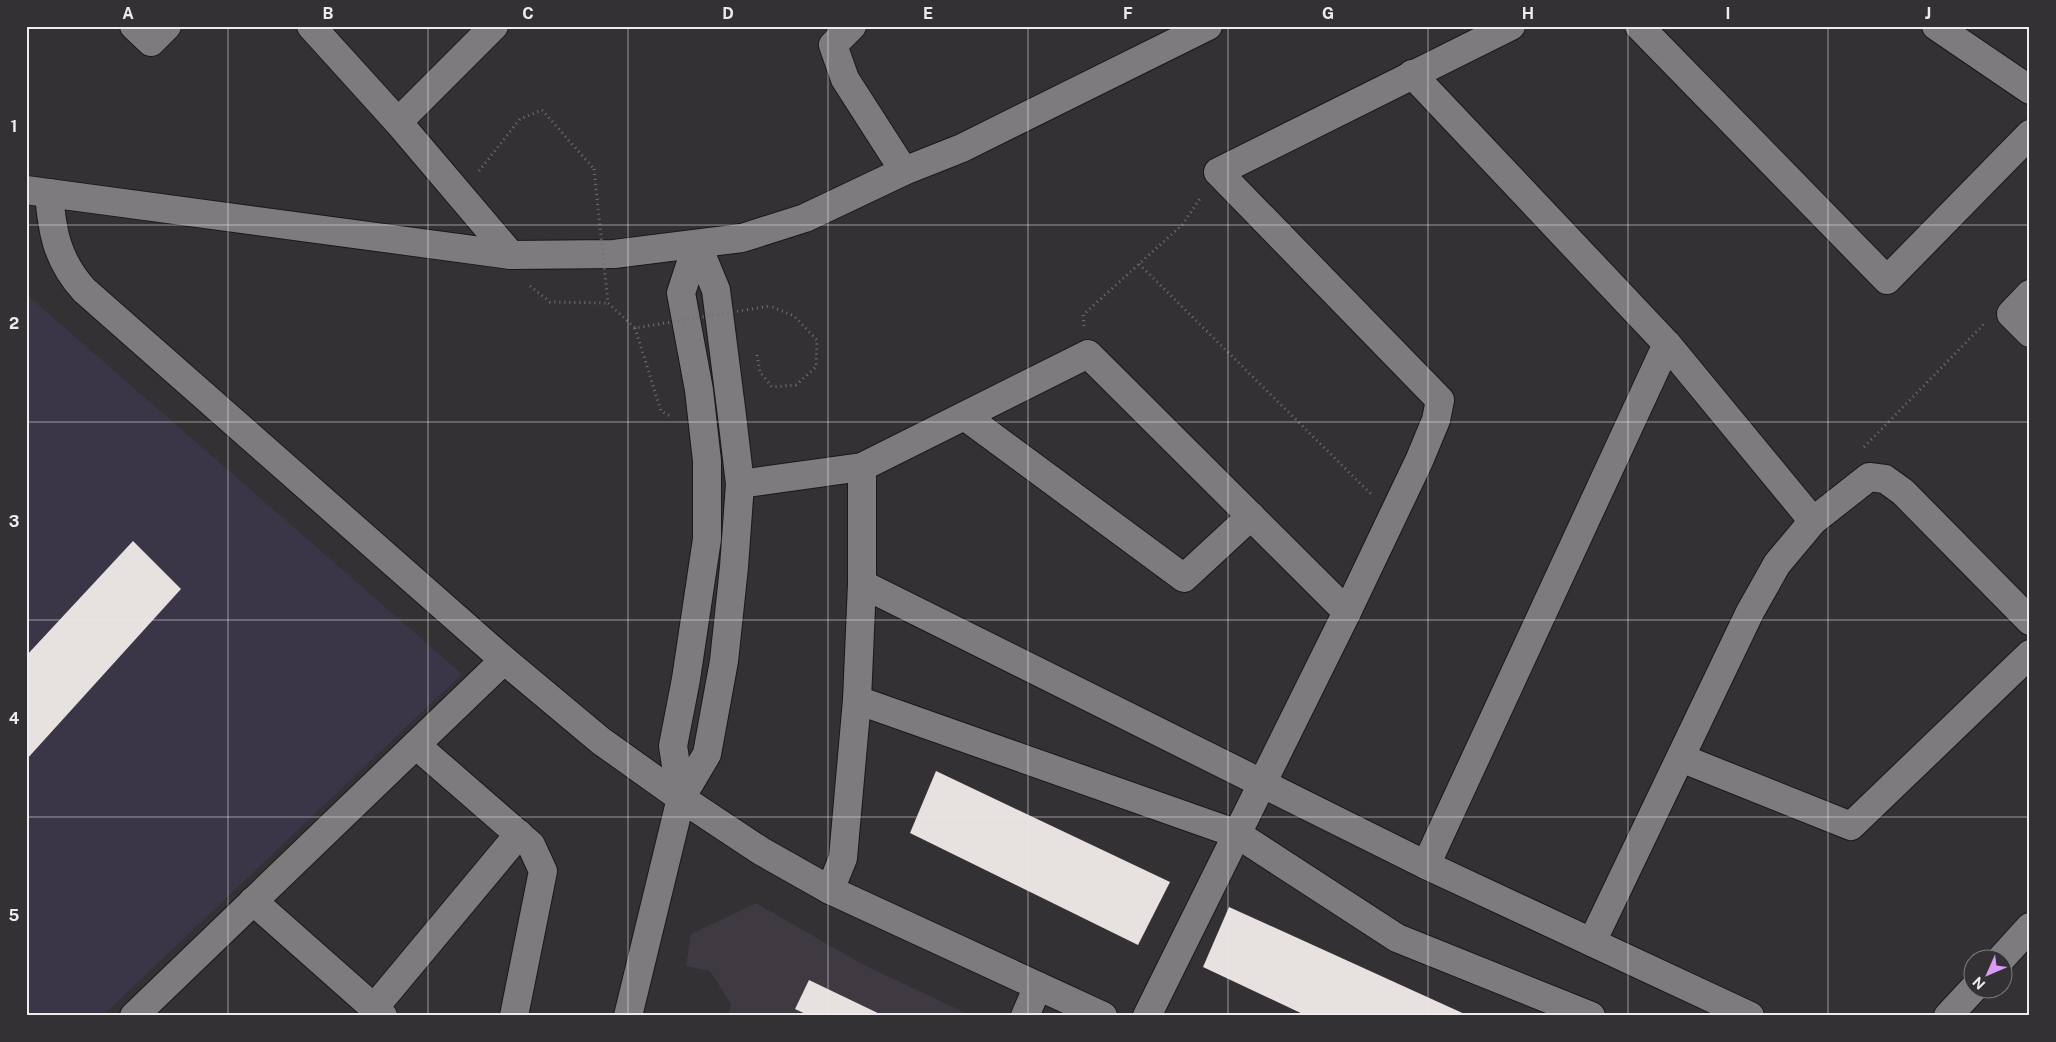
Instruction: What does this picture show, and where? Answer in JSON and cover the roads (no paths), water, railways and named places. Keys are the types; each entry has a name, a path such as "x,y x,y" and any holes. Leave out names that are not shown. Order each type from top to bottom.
{"street":[{"path":"134,26 151,42 167,26"},
{"path":"398,122 494,26"},
{"path":"852,26 833,45 845,79 904,171"},
{"path":"38,192 511,255 614,254 742,238 805,218 904,171 962,148 1208,26"},
{"path":"1147,1016 1393,516 1436,420 1440,400 1218,172 1511,26"},
{"path":"1639,26 1887,280 2030,134"},
{"path":"1936,26 2030,90"},
{"path":"315,27 511,255"},
{"path":"1412,74 1667,344 1813,521"},
{"path":"38,192 52,225 58,250 70,275 84,290 504,660 601,741 681,798 761,851 830,890 1103,1016"},
{"path":"628,1016 681,798 707,754 724,661 734,567 740,484 716,290 696,244"},
{"path":"681,798 673,746 686,679 708,539 707,461 699,390 682,294 696,244"},
{"path":"2030,294 2011,314 2030,333"},
{"path":"1426,865 1667,344"},
{"path":"740,484 862,467 966,417 1088,354 1347,612"},
{"path":"966,417 1184,578 1251,516"},
{"path":"830,890 843,858 857,700 862,584 862,467"},
{"path":"1592,942 1750,612 1777,564 1813,521 1869,477 1885,478 1903,492 2030,621"},
{"path":"862,584 1426,865 1750,1016"},
{"path":"1681,758 1851,826 2030,654"},
{"path":"134,1016 504,660"},
{"path":"857,700 1237,834 1397,938 1591,1016"},
{"path":"416,745 531,845 543,871 514,1016"},
{"path":"253,901 378,1012 519,834"},
{"path":"2009,950 2030,927"},
{"path":"1025,1016 1038,986"},
{"path":"1948,1016 1964,999"}]}
